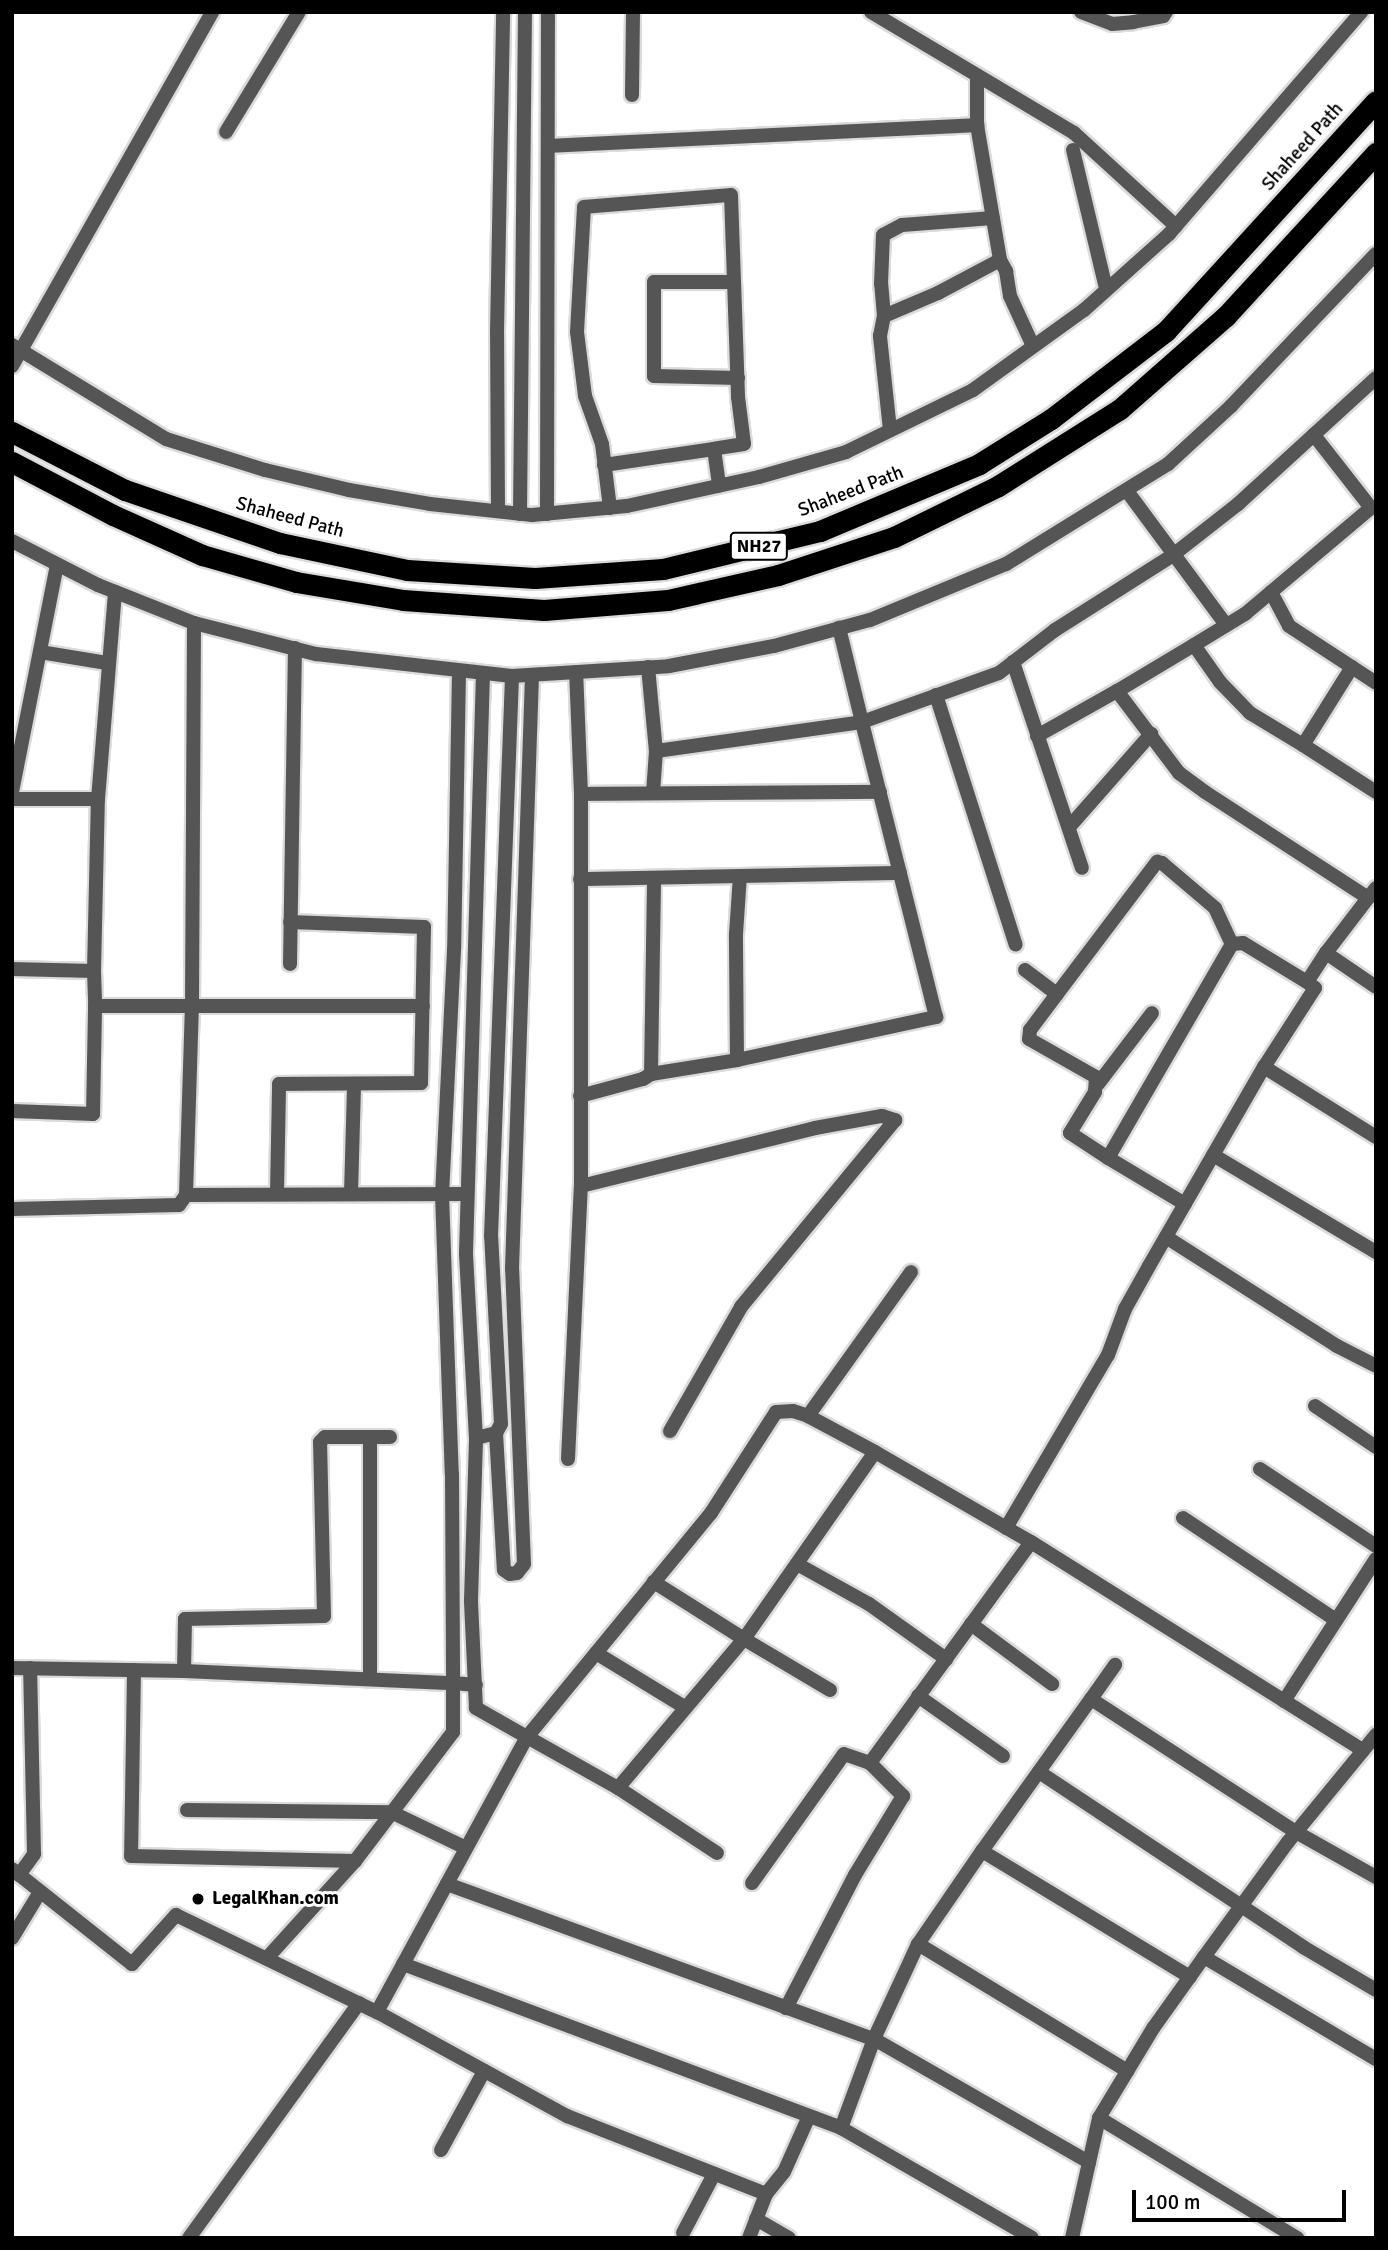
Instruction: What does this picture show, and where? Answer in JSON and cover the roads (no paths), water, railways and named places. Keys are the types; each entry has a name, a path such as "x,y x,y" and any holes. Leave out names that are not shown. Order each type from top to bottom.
{"highway":[{"name":"Shaheed Path","path":"12,432 138,494 280,543 407,570 535,578 663,569 820,531 979,464 1051,419 1166,331 1376,101"},
{"name":"NH27","path":"12,463 113,515 202,555 296,582 390,598 544,610 668,600 778,575 894,537 998,486 1120,409 1226,316 1376,153"}],"street":[{"path":"12,366 16,347 175,82 212,12"},
{"path":"226,132 299,12"},
{"path":"498,512 497,333 503,12"},
{"path":"520,514 525,12"},
{"path":"547,514 548,12"},
{"path":"632,96 633,12"},
{"path":"871,12 977,78 1074,133 1176,226"},
{"path":"1081,12 1112,24 1164,16 1166,12"},
{"path":"16,347 166,439 265,470 349,490 430,504 520,514 547,514 610,508 719,486 846,452 973,390 1084,310 1176,226 1361,12"},
{"path":"977,78 977,125 1000,260 1006,271 1010,296 1033,346"},
{"path":"549,146 977,125"},
{"path":"1073,150 1074,164 1106,288"},
{"path":"604,465 744,444 738,378 731,195 583,207 577,332 585,396 602,444 604,465 610,508"},
{"path":"890,430 880,336 884,316 881,307 883,235 887,230 902,225 993,218"},
{"path":"12,541 115,592 194,623 295,648 459,671 512,676 648,667 774,646 870,620 1006,564 1127,491 1168,464 1231,406 1376,254"},
{"path":"884,316 938,293 1000,260"},
{"path":"734,282 654,282 654,376 738,378"},
{"path":"12,373 43,363"},
{"path":"656,751 862,722 999,673 1055,630 1173,555 1238,504 1376,378"},
{"path":"1037,736 1226,625 1271,592 1371,508 1314,435"},
{"path":"714,449 719,486"},
{"path":"1127,491 1226,625"},
{"path":"12,792 57,564"},
{"path":"12,1111 93,1114 97,799 115,592"},
{"path":"1271,592 1289,626 1376,683"},
{"path":"12,1209 179,1205 186,1195 192,1006 194,623"},
{"path":"580,1096 643,1079 651,1074 737,1060 936,1017 839,628"},
{"path":"1194,645 1220,682 1250,713 1376,792"},
{"path":"289,964 295,648"},
{"path":"40,652 107,663"},
{"path":"1013,662 1082,868"},
{"path":"648,667 656,751 653,793"},
{"path":"1303,745 1352,667"},
{"path":"267,1958 355,1861 453,1732 452,1474 442,1194 454,950 459,671"},
{"path":"568,1459 582,1186 581,794 576,672"},
{"path":"483,673 466,1254 476,1438 471,1600 476,1708 618,1788 717,1853"},
{"path":"512,676 491,1236 500,1424 496,1433 504,1570 510,1574 517,1573 524,1564 512,1269 532,675"},
{"path":"1117,691 1179,773 1205,793 1372,893 1307,982"},
{"path":"936,695 1016,945"},
{"path":"1070,826 1151,734"},
{"path":"581,794 880,792"},
{"path":"12,799 97,799"},
{"path":"1098,1084 1096,1077 1029,1039 1030,1030 1157,862 1162,863 1215,908 1232,944"},
{"path":"580,879 900,873"},
{"path":"737,1060 736,934 740,876"},
{"path":"651,1074 654,878"},
{"path":"277,1194 279,1084 421,1083 424,927 290,922"},
{"path":"1006,1528 1108,1354 1125,1309 1166,1237 1264,1066 1315,988 1243,943 1232,944"},
{"path":"1108,1158 1232,944"},
{"path":"1326,953 1376,986"},
{"path":"12,969 94,971"},
{"path":"1025,970 1057,994"},
{"path":"95,1006 423,1006"},
{"path":"1152,1013 1098,1084 1070,1133 1185,1204"},
{"path":"1264,1066 1376,1137"},
{"path":"351,1194 354,1084"},
{"path":"582,1186 815,1128 882,1116 895,1120 741,1307 670,1431"},
{"path":"1213,1155 1376,1252"},
{"path":"186,1195 467,1194"},
{"path":"1166,1237 1336,1346 1376,1366"},
{"path":"808,1416 911,1272"},
{"path":"1315,1406 1376,1447"},
{"path":"377,2012 527,1737 711,1513 776,1412 793,1411 808,1416 875,1452 1031,1542 1363,1750"},
{"path":"476,1438 496,1433"},
{"path":"184,1671 185,1619 324,1616 320,1442 325,1437 390,1437"},
{"path":"370,1437 370,1679"},
{"path":"618,1788 744,1639 875,1452"},
{"path":"1260,1469 1376,1546"},
{"path":"1183,1518 1336,1620"},
{"path":"870,1763 1031,1542"},
{"path":"1284,1700 1376,1559"},
{"path":"797,1564 869,1604 946,1659"},
{"path":"654,1582 830,1690"},
{"path":"971,1624 1052,1684"},
{"path":"596,1653 686,1708"},
{"path":"841,2128 874,2039 918,1944 1115,1665"},
{"path":"12,1668 184,1671 476,1685"},
{"path":"30,1668 34,1854 16,1872 132,1964 176,1915 377,2012 567,2116 766,2194"},
{"path":"134,1670 131,1856 355,1861"},
{"path":"918,1696 1003,1756"},
{"path":"1091,1699 1296,1832 1376,1877"},
{"path":"1072,2238 1099,2118 1204,1958 1296,1832 1375,1736"},
{"path":"752,1883 844,1754 870,1763 903,1796 855,1875 786,2008"},
{"path":"1039,1772 1303,1947 1376,1990"},
{"path":"187,1810 391,1812 467,1848"},
{"path":"982,1851 1190,1978"},
{"path":"447,1884 874,2039 1089,2162"},
{"path":"12,1938 40,1892"},
{"path":"918,1944 1128,2071"},
{"path":"1204,1958 1376,2059"},
{"path":"403,1964 841,2128 1032,2238"},
{"path":"189,2238 359,2003"},
{"path":"441,2150 484,2071"},
{"path":"749,2238 766,2194 784,2172 809,2116"},
{"path":"1099,2118 1297,2238"},
{"path":"683,2233 714,2174"},
{"path":"756,2219 789,2238"}],"place":[{"name":"LegalKhan.com","path":"198,1899"}]}
